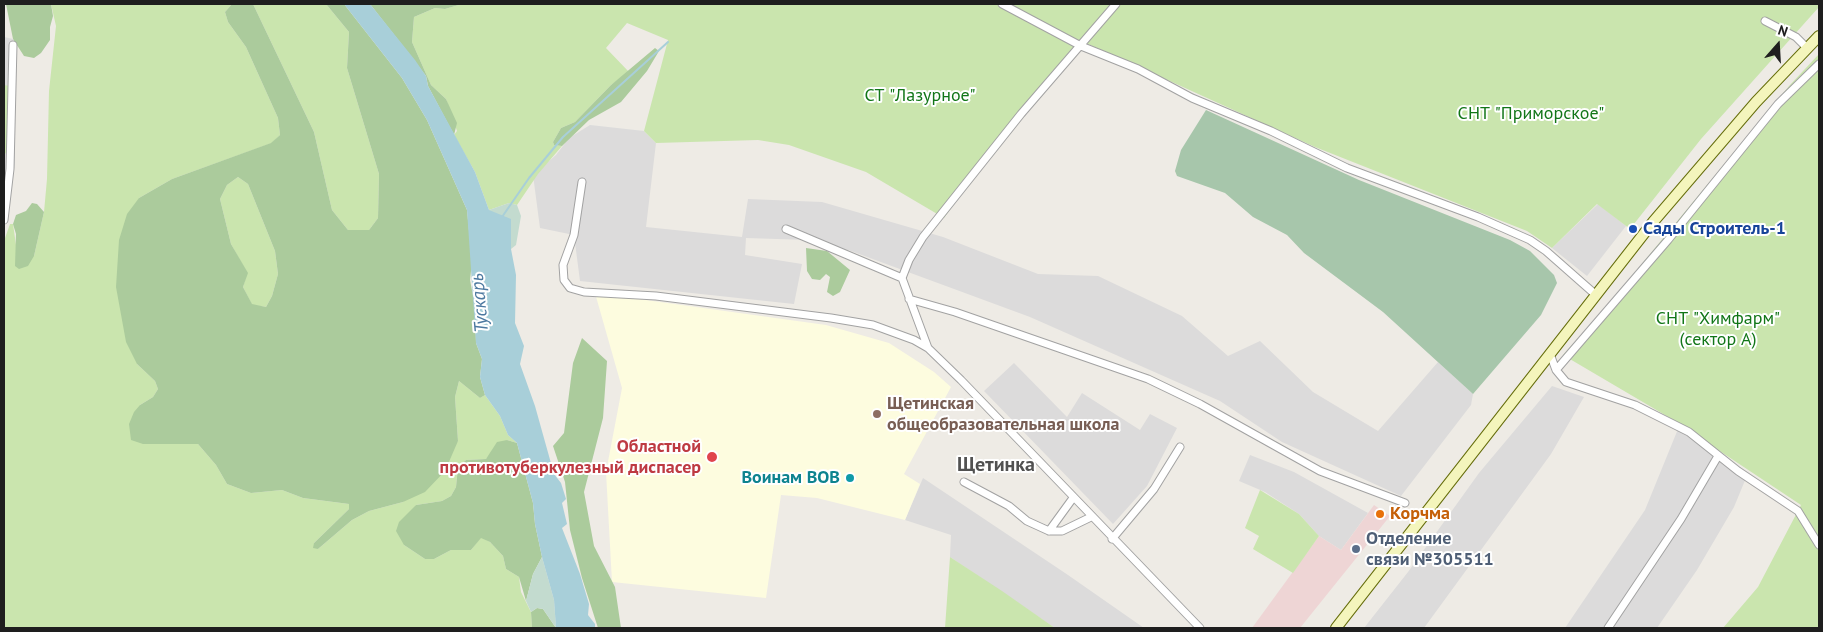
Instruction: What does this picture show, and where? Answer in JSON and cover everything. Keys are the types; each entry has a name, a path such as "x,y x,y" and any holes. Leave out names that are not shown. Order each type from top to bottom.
{"main road":[{"path":"1336,628 1697,169 1819,36"}],"street":[{"path":"1002,4 1081,46 1138,69 1192,98 1271,131 1347,168 1478,217 1523,237 1546,251 1596,295"},
{"path":"902,278 909,260 924,237 1021,114 1116,4"},
{"path":"1766,21 1796,37 1807,48"},
{"path":"4,220 10,169 13,45"},
{"path":"1556,370 1668,240 1778,104 1819,64"},
{"path":"582,182 574,235 563,265 564,280 570,288 584,292 656,296 850,321 897,332 928,348 1200,628"},
{"path":"786,228 902,278 928,348"},
{"path":"909,298 955,312 1148,379 1200,404 1320,471 1405,503"},
{"path":"1550,354 1556,370 1566,382 1635,405 1689,432 1718,456 1798,511 1819,545"},
{"path":"1112,539 1154,489 1180,447"},
{"path":"1608,628 1681,518 1718,456"},
{"path":"964,482 1009,506 1026,521 1049,531 1062,531 1091,517"},
{"path":"1049,531 1072,498"}],"shaded area":[{"path":"4,37 13,39 15,164 4,225"},
{"path":"1206,110 1359,180 1510,240 1530,251 1554,275 1557,283 1541,315 1473,394 1383,312 1304,253 1287,235 1253,217 1225,193 1177,176 1175,171 1181,150"},
{"path":"590,125 644,131 656,143 646,227 742,237 748,199 822,202 943,237 1038,274 1098,276 1182,316 1228,356 1260,341 1313,392 1378,431 1438,362 1473,394 1471,405 1401,496 1282,442 1220,401 1030,317 851,251 808,240 746,238 745,255 802,264 794,304 580,281 574,235 540,228 533,175 556,155 569,138"},
{"path":"509,203 517,205 521,216 516,245 511,249 489,210"},
{"path":"1598,204 1626,226 1587,276 1552,248"},
{"name":"Областной противотуберкулезный диспасер","path":"595,293 826,325 889,343 934,372 951,387 904,474 920,484 905,520 817,498 781,495 766,598 612,582 606,472 622,388"},
{"path":"1014,363 1067,417 1082,393 1140,430 1150,414 1177,428 1147,486 1113,524 984,391"},
{"path":"1552,386 1584,397 1551,454 1424,628 1364,628 1408,572 1479,473"},
{"path":"1678,429 1689,434 1746,478 1734,507 1697,570 1657,628 1565,628 1645,510"},
{"path":"1250,455 1294,472 1368,513 1341,550 1319,536 1299,514 1265,492 1239,481"},
{"path":"923,478 1144,628 1055,628 950,557 951,535 905,520"},
{"path":"1374,505 1390,516 1300,628 1252,628 1319,536 1341,550"},
{"path":"542,557 554,600 556,628 543,609 537,608 531,612 526,601 533,574"}],"green space":[{"path":"6,4 51,4 53,16 50,27 50,40 41,53 34,58 24,56 13,39"},
{"path":"51,4 232,4 225,12 228,22 246,47 278,118 280,135 272,143 172,179 139,198 137,364 155,381 158,389 153,397 140,405 143,444 198,444 216,465 227,484 251,493 282,490 303,498 349,504 349,509 314,543 318,549 352,520 369,511 403,502 458,441 455,397 459,381 480,398 485,395 500,416 508,435 517,443 507,440 486,459 466,460 458,467 456,487 451,496 442,501 416,505 404,545 425,559 434,559 451,550 471,550 481,537 490,542 503,556 506,569 519,577 521,592 531,612 532,628 4,628 4,241 10,224 13,224 16,245 34,256 44,212 47,179 49,91 56,26"},
{"path":"232,4 253,4 314,132 332,210 348,230 369,230 378,218 379,174 347,68 349,32 326,4 344,4 402,78 427,120 467,210 472,262 470,280 475,306 476,343 482,359 480,377 485,395 480,398 459,381 455,397 458,441 445,471 425,492 403,502 369,511 352,520 318,549 313,548 314,543 349,509 349,504 303,498 282,490 251,493 227,484 216,465 198,444 143,444 131,440 129,424 134,412 140,405 153,397 158,389 155,381 137,364 126,342 116,287 119,240 127,214 139,198 172,179 271,143 280,135 278,118 246,47 228,22 225,12","holes":["238,177 248,184 275,251 278,274 272,296 266,307 252,304 243,287 248,273 231,244 220,199 227,185"]},
{"path":"253,4 326,4 349,32 347,68 379,174 378,218 369,230 348,230 332,210 314,132"},
{"path":"370,4 462,4 445,9 435,8 414,17 412,42 431,85 446,99 457,123 454,135 428,86 426,76"},
{"path":"462,4 1819,4 1819,7 1701,139 1630,229 1597,204 1552,248 1527,231 1315,147 1086,43 977,172 944,218 866,172 789,145 758,140 656,143 644,131 668,40 627,23 606,48 629,72 611,85 575,122 561,128 553,142 554,145 562,146 538,174 517,205 509,203 489,210 475,172 454,135 457,131 446,99 431,85 412,42 414,17 435,8 445,9"},
{"path":"655,48 659,51 647,71 621,102 589,120 562,146 554,145 553,142 561,128 575,122 611,85"},
{"name":"СНТ \"Химфарм\" (сектор А)","path":"1819,54 1819,628 1723,628 1758,587 1801,505 1670,418 1563,355 1607,306 1789,86"},
{"path":"4,85 9,86 8,154 4,153"},
{"path":"238,177 248,184 275,251 278,274 272,296 266,307 252,305 243,287 247,273 231,244 220,199 227,185"},
{"path":"32,203 37,204 44,212 34,256 28,266 19,269 15,266 16,234 13,224 16,215 26,211"},
{"path":"806,248 827,251 850,270 840,292 833,296 827,292 830,277 826,274 820,280 812,279 807,271"},
{"path":"582,338 607,361 603,418 584,492 594,546 615,587 621,628 598,628 582,578 570,530 565,482 553,446 564,433 573,363"},
{"path":"507,440 517,443 533,503 542,557 533,574 526,601 519,577 506,569 503,556 490,542 481,538 471,550 451,550 434,559 425,559 404,545 396,531 399,522 416,505 442,501 451,496 456,487 458,467 466,460 486,459 497,442"},
{"path":"1260,490 1299,514 1319,536 1293,573 1253,549 1259,536 1245,528"},
{"path":"950,557 1002,591 1055,628 945,628"},
{"path":"537,608 543,609 556,628 532,628 531,612"}],"water":[{"name":"Тускарь","path":"344,4 370,4 415,60 426,76 428,86 475,172 489,210 511,219 511,249 516,275 515,323 524,346 520,364 535,406 554,474 561,483 566,499 562,503 567,524 562,528 580,574 589,604 588,615 595,624 595,628 556,628 554,600 542,557 533,503 517,443 508,435 500,416 485,395 480,377 482,359 476,343 467,210 427,120 402,78"}],"waterway":[{"path":"502,217 529,178 563,137 668,42"}],"place":[{"name":"Сады Строитель-1","path":"1633,229"},
{"name":"Щетинская общеобразовательная школа","path":"877,414"},
{"name":"Областной противотуберкулезный диспасер","path":"712,457"},
{"name":"Воинам ВОВ","path":"850,478"},
{"name":"Корчма","path":"1380,514"},
{"name":"Отделение связи №305511","path":"1356,549"}],"district":[{"name":"Щетинка","path":"996,465"}],"park label":[{"name":"СТ \"Лазурное\"","path":"920,96"},
{"name":"СНТ \"Приморское\"","path":"1531,114"}]}
